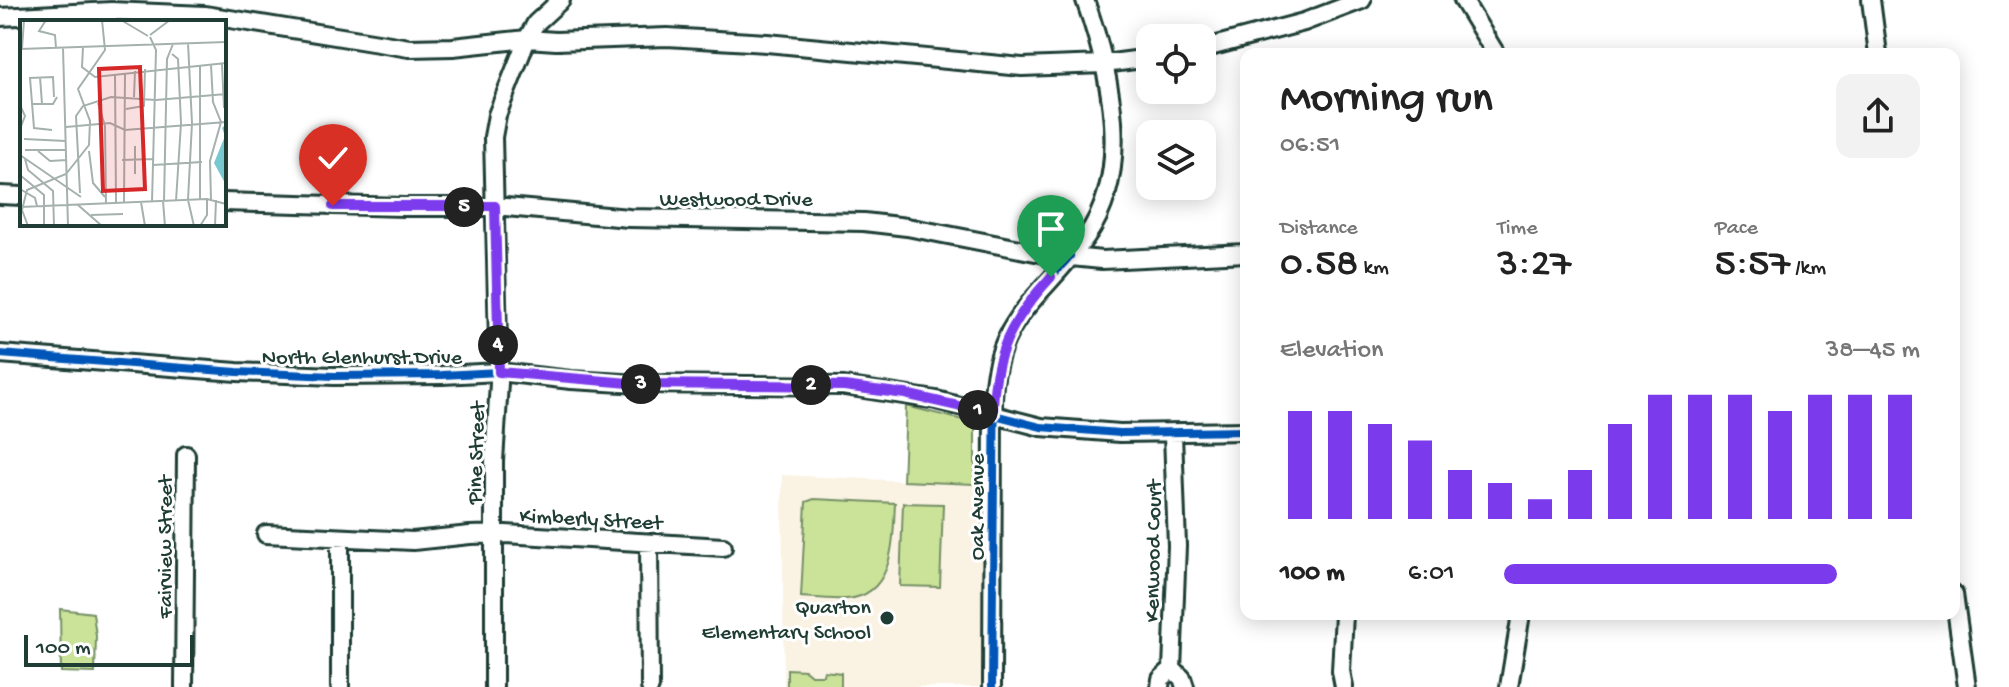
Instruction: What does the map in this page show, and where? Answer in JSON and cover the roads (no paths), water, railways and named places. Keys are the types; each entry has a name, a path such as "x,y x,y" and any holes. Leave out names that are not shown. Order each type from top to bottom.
{"street":[{"name":"Pine Street","path":"494,687 494,461 499,372 494,127 527,39 536,23 561,0"},
{"name":"Oak Avenue","path":"992,687 995,375 1007,337 1028,304 1095,223 1110,180 1112,131 1104,64 1085,0"},
{"path":"1216,45 1292,25 1362,0"},
{"path":"1463,0 1492,48"},
{"path":"1871,0 1877,48"},
{"path":"0,17 111,11 205,15 409,48 527,39 692,38 807,46 990,65 1036,67 1136,60"},
{"path":"0,195 20,196"},
{"name":"Westwood Drive","path":"226,202 390,207 495,206 629,218 864,222 1070,256 1132,260 1240,253"},
{"name":"North Glenhurst Drive","path":"0,354 334,376 499,372 641,384 857,387 905,394 1041,427 1173,434 1240,431"},
{"name":"Kenwood Court","path":"1172,669 1177,546 1173,434"},
{"name":"Fairview Street","path":"184,687 186,455"},
{"name":"Kimberly Street","path":"266,534 413,541 494,534 723,547"},
{"path":"340,538 340,687"},
{"path":"649,543 650,687"},
{"path":"1344,620 1341,671 1344,687"},
{"path":"1509,687 1520,620"},
{"path":"1957,620 1967,687"},
{"path":"1160,687 1161,679 1172,669 1182,678 1185,687"}],"place":[{"name":"Quarton Elementary School","path":"887,618"}]}
